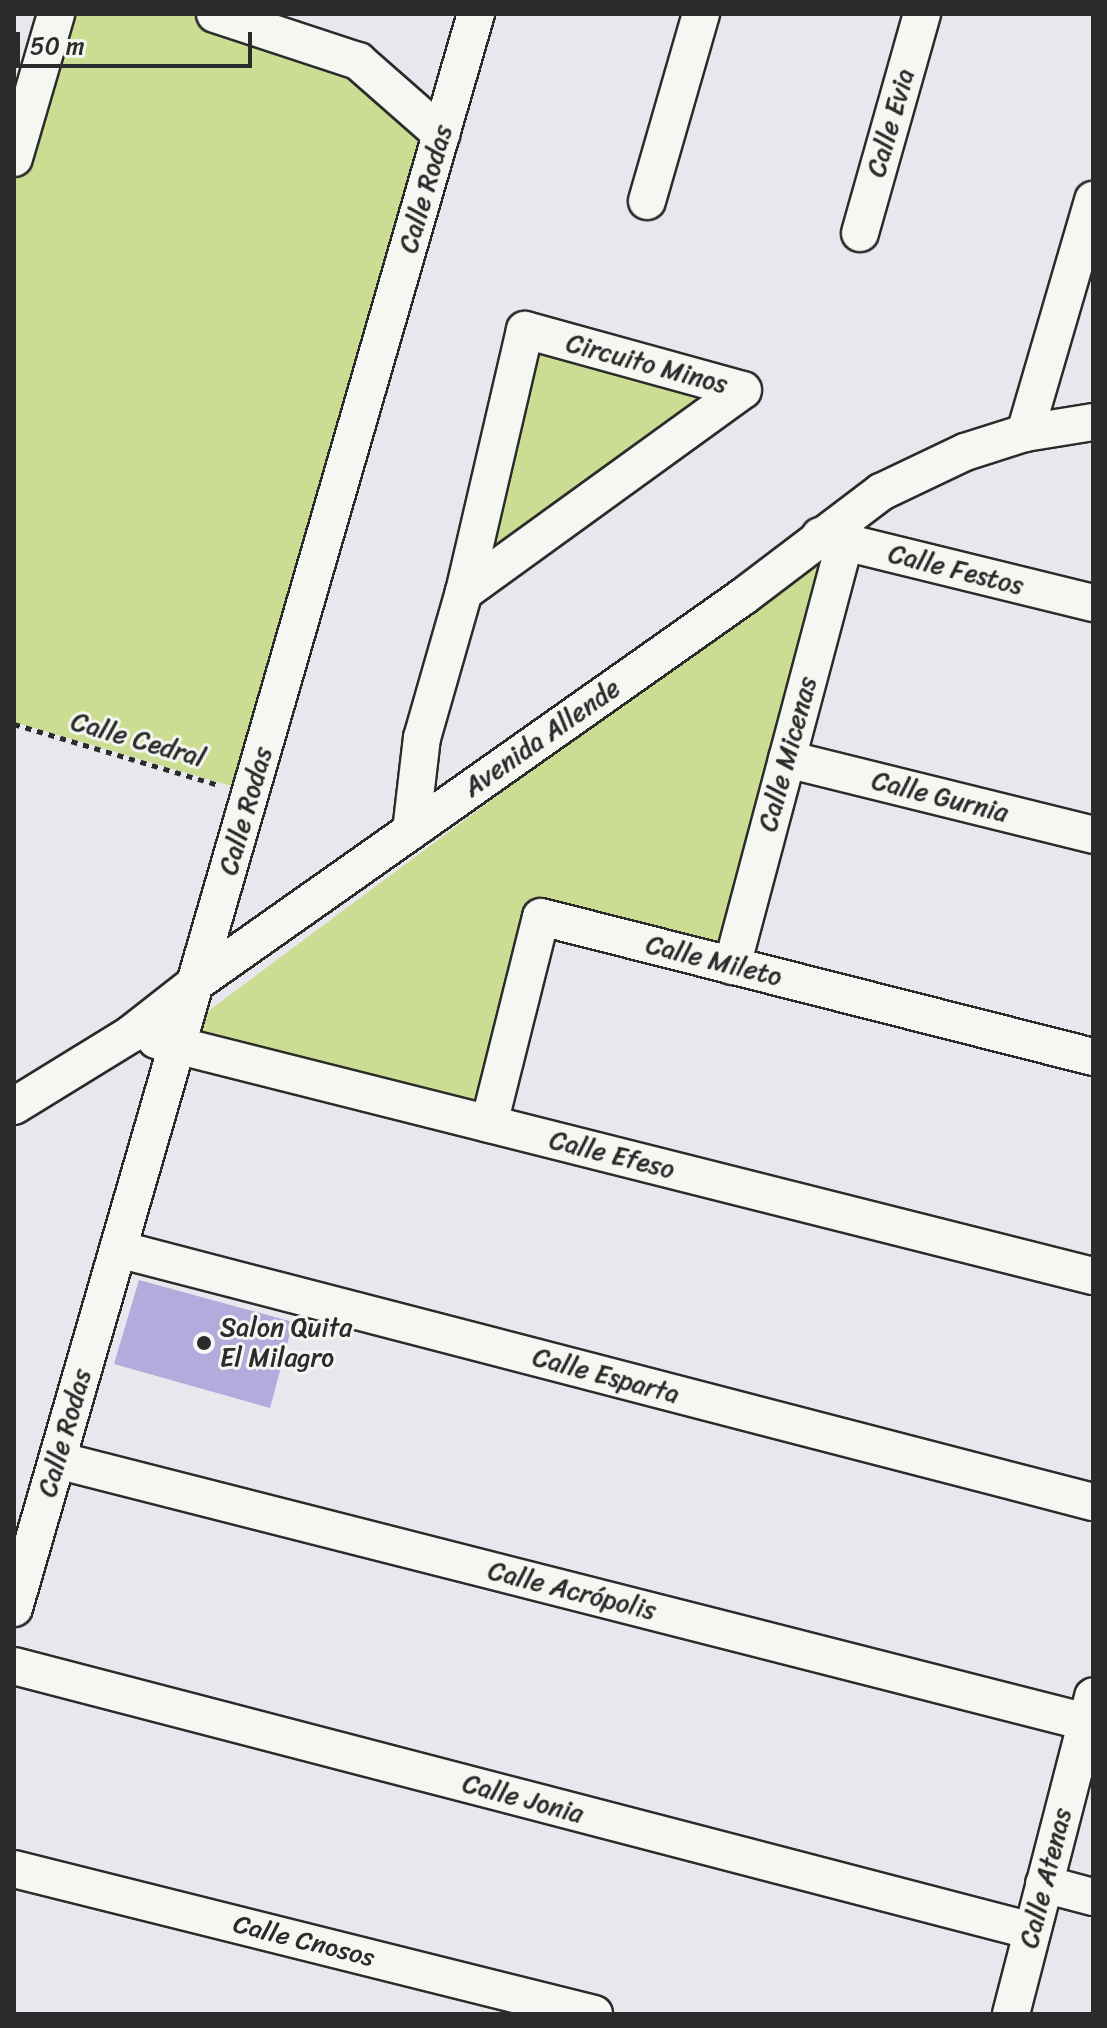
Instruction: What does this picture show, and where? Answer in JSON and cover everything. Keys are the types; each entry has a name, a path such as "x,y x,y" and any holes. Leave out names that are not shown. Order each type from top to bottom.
{"street":[{"path":"14,158 56,14"},
{"path":"215,14 358,61 441,134"},
{"name":"Calle Rodas","path":"14,1608 476,14"},
{"path":"647,201 701,14"},
{"name":"Calle Evia","path":"860,233 922,14"},
{"path":"1025,433 1093,200"},
{"name":"Circuito Minos","path":"411,831 422,738 464,592 525,330 743,390 464,592"},
{"name":"Avenida Allende","path":"14,1106 131,1034 197,982 744,596 832,539 881,492 965,452 1025,433 1093,422"},
{"name":"Calle Festos","path":"832,539 1093,603"},
{"name":"Calle Micenas","path":"732,966 787,759 832,539"},
{"name":"Calle Gurnia","path":"787,759 1093,835"},
{"name":"Calle Mileto","path":"489,1124 541,917 1093,1057"},
{"name":"Calle Efeso","path":"131,1034 1093,1276"},
{"name":"Calle Esparta","path":"118,1249 1093,1502"},
{"name":"Calle Acrópolis","path":"57,1460 1090,1709"},
{"name":"Calle Jonia","path":"14,1666 1032,1931"},
{"name":"Calle Atenas","path":"1011,2014 1090,1709"},
{"name":"Calle Cnosos","path":"14,1869 594,2014"},
{"path":"1044,1884 1093,1897"}],"path":[{"name":"Calle Cedral","path":"14,724 251,794"}],"green space":[{"path":"59,14 191,14 354,65 436,135 248,791 14,722 14,167"},
{"path":"528,336 735,391 469,585"},
{"path":"822,554 735,971 528,926 477,1115 188,1040 203,1015"}],"building":[{"name":"Salon Quita El Milagro","path":"139,1280 293,1322 270,1408 114,1364"}],"place":[{"name":"Salon Quita El Milagro","path":"204,1343"}]}
